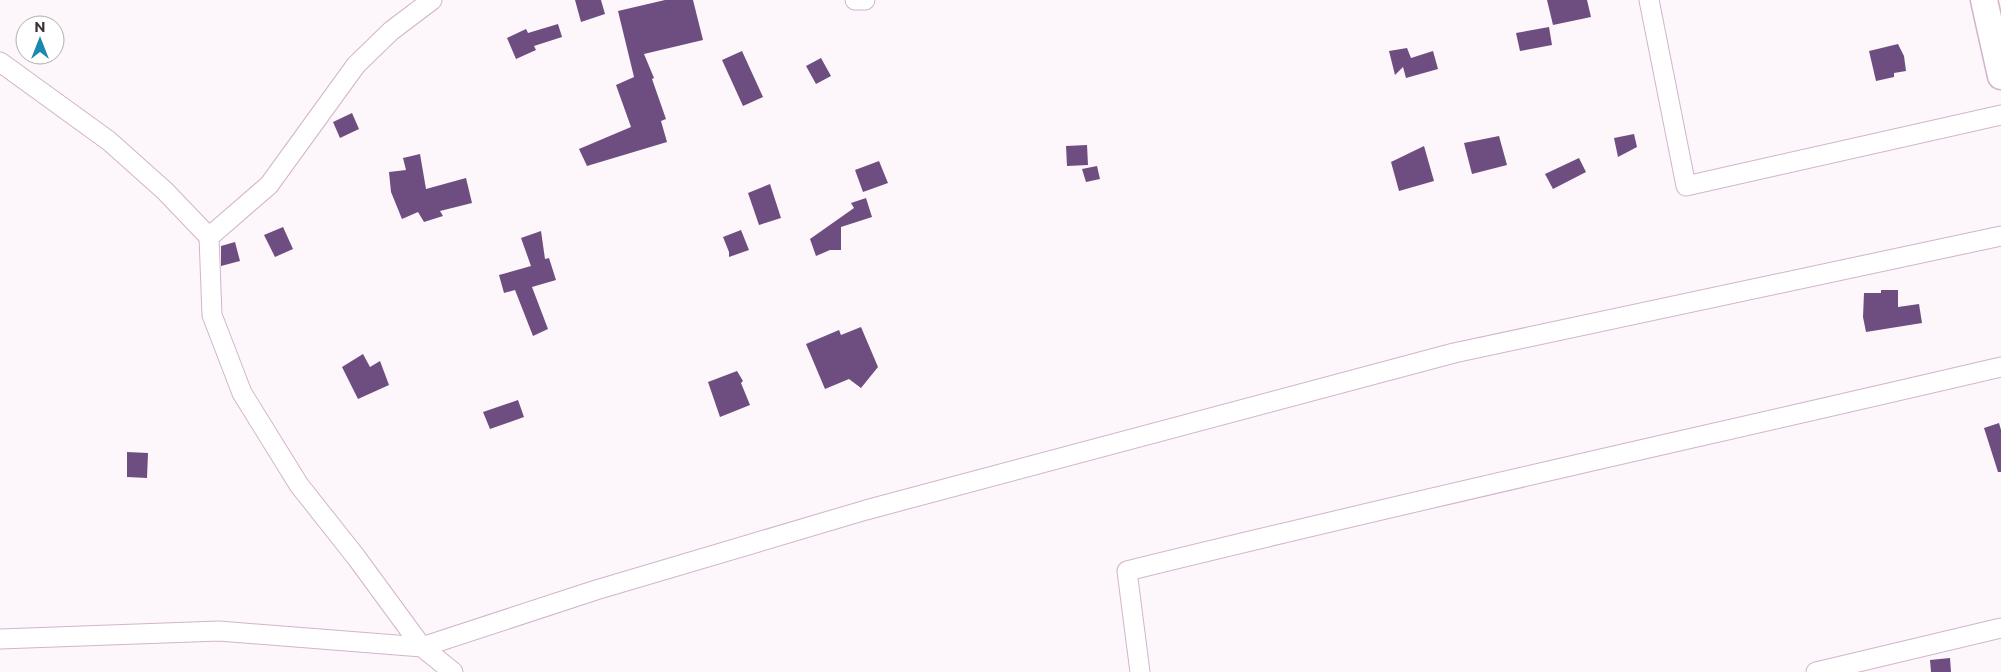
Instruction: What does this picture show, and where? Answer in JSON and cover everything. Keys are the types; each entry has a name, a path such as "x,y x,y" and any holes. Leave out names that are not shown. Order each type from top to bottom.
{"main road":[{"path":"1984,0 2001,76"}],"street":[{"path":"209,237 269,185 356,65 391,31 432,0"},
{"path":"855,0 865,0"},
{"path":"1649,0 1686,186 2001,114"},
{"path":"0,62 109,141 165,191 209,237 212,314 242,393 299,485 422,647 453,672"},
{"path":"0,639 219,631 422,647 596,590 866,510 1454,353 2001,236"},
{"path":"1140,672 1127,571 1329,521 2001,367"},
{"path":"1816,672 2001,628"}],"building":[{"path":"575,0 601,0 605,14 581,22"},
{"path":"665,0 693,0 703,40 644,54 654,78 652,79 666,119 661,121 667,142 587,166 579,149 631,127 616,85 634,77 618,11"},
{"path":"1547,0 1587,0 1591,17 1553,25"},
{"path":"558,24 562,37 534,46 536,50 516,59 507,38 526,29 528,33"},
{"path":"1549,27 1552,45 1520,51 1516,33"},
{"path":"1898,44 1904,56 1906,71 1894,73 1894,77 1876,81 1869,51"},
{"path":"1407,48 1411,58 1433,51 1438,69 1406,78 1403,67 1395,75 1389,51"},
{"path":"742,51 763,97 743,106 722,60"},
{"path":"821,58 831,76 816,84 806,66"},
{"path":"352,113 359,129 340,138 333,122"},
{"path":"1634,134 1637,147 1618,157 1614,138"},
{"path":"1499,136 1507,165 1472,174 1464,143"},
{"path":"1087,145 1088,165 1067,166 1066,146"},
{"path":"1424,146 1434,181 1399,191 1391,162"},
{"path":"420,154 426,189 466,178 472,203 440,211 443,216 424,222 418,212 402,219 391,192 389,172 406,170 403,158"},
{"path":"1579,158 1586,172 1553,189 1545,174"},
{"path":"879,161 888,183 863,192 855,170"},
{"path":"1097,166 1100,179 1086,182 1082,169"},
{"path":"770,184 781,218 759,225 748,193"},
{"path":"866,198 872,217 841,227 841,250 830,250 816,256 810,239 854,208 851,203"},
{"path":"283,227 293,249 275,257 264,235"},
{"path":"741,230 749,250 729,257 723,237"},
{"path":"541,231 545,259 549,258 556,280 532,287 548,329 533,336 515,290 504,293 499,275 531,266 521,238"},
{"path":"235,242 240,261 221,266 221,246"},
{"path":"1881,290 1898,290 1898,307 1919,304 1922,323 1866,332 1863,317 1864,293 1881,293"},
{"path":"861,327 878,367 861,388 849,379 825,389 806,344 839,330 841,335"},
{"path":"363,354 370,367 380,361 389,385 358,399 342,367"},
{"path":"737,371 743,381 741,383 750,405 720,417 708,382"},
{"path":"518,400 524,417 490,429 483,412"},
{"path":"1999,423 2001,430 2001,472 1998,472 1984,428"},
{"path":"127,452 148,453 147,478 127,477"},
{"path":"1950,658 1951,672 1931,672 1930,660"}]}
